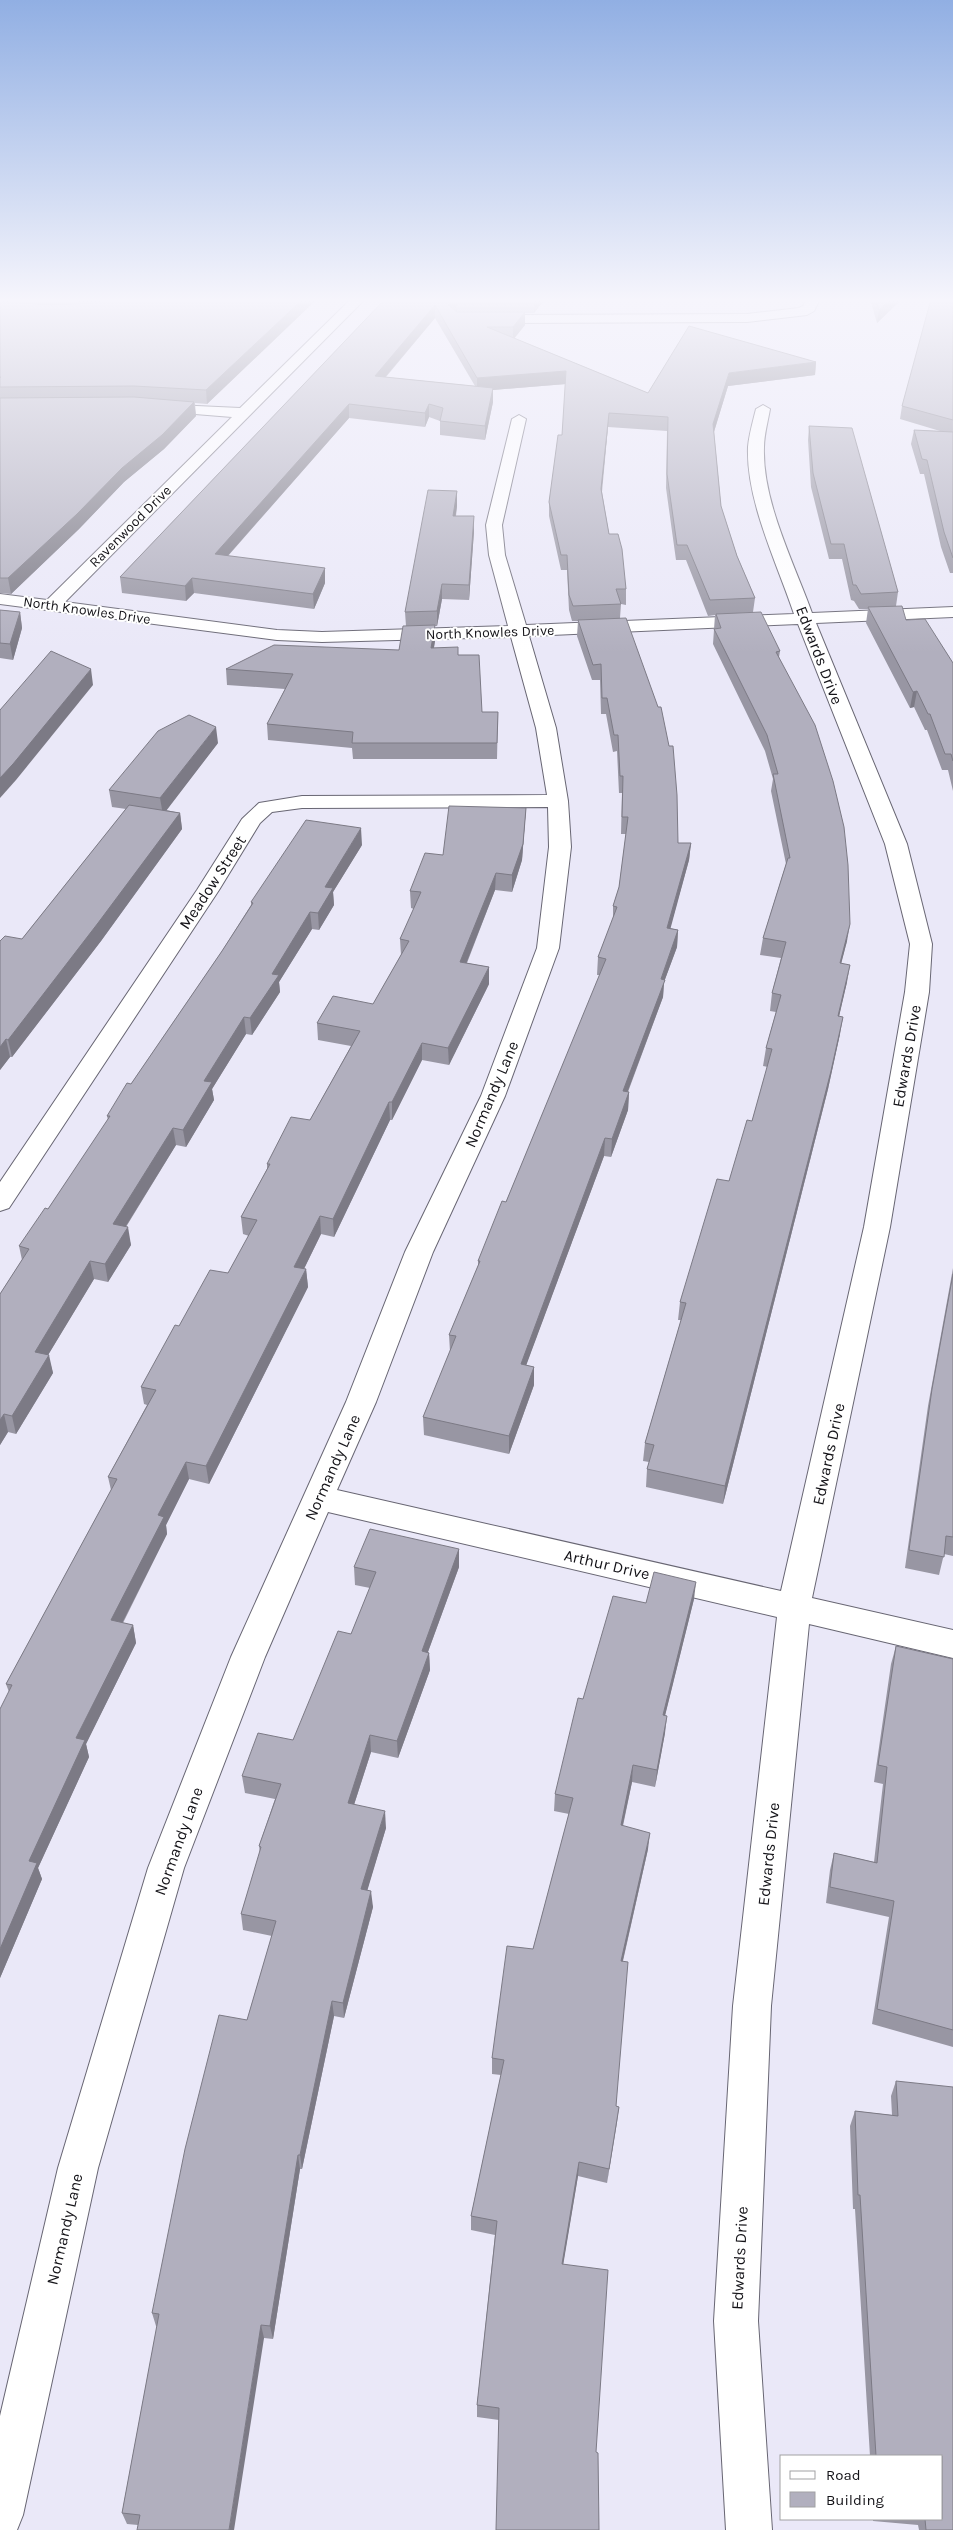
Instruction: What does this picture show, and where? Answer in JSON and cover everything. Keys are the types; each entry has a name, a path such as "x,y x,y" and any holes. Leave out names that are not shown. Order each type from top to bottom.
{"street":[{"name":"Ravenwood Drive","path":"51,606 239,417"},
{"name":"Edwards Drive","path":"748,2530 736,2321 752,2006 794,1608 877,1227 917,992 921,944 896,844 805,618 772,527 758,479 756,446 761,417"},
{"name":"Normandy Lane","path":"0,2515 78,2168 166,1868 248,1657 361,1402 419,1252 494,1096 548,948 560,847 558,801 546,728 497,555 494,525 519,419"},
{"name":"North Knowles Drive","path":"0,599 277,635 322,637 520,632 953,612"},
{"name":"Meadow Street","path":"0,1202 208,890 252,819 266,807 302,802 558,801"},
{"name":"Arthur Drive","path":"319,1498 953,1644"}],"building":[{"path":"0,417 179,417 162,435 122,468 77,514 8,578 0,578"},
{"path":"272,417 337,417 215,554 325,568 313,594 192,578 185,586 120,577"},
{"path":"441,417 487,417 485,426 440,421"},
{"path":"563,417 609,417 601,489 609,534 618,534 622,549 626,589 616,589 621,604 573,606 569,595 567,555 561,555 549,502 558,435 562,435"},
{"path":"668,417 715,417 713,424 721,506 737,556 755,598 710,600 687,545 677,545 667,474"},
{"path":"942,417 953,417 953,420"},
{"path":"809,426 852,428 898,592 861,594 856,585 853,585 844,544 831,544 813,473"},
{"path":"914,430 953,432 953,558 944,532 927,460 922,459"},
{"path":"428,490 457,491 453,516 474,516 469,585 442,584 437,611 405,612"},
{"path":"902,606 906,620 925,619 953,663 953,761 951,754 945,754 930,714 928,714 917,691 913,692 868,607"},
{"path":"0,610 20,612 10,644 0,643"},
{"path":"761,612 780,651 776,652 815,725 833,781 844,827 848,865 850,924 840,963 850,965 838,1016 843,1017 831,1071 725,1486 647,1469 654,1445 645,1443 686,1303 680,1302 717,1179 729,1181 747,1120 752,1121 772,1049 766,1048 781,995 772,993 786,942 763,938 788,858 790,858 773,774 778,774 767,735 714,629 721,628 716,614"},
{"path":"626,618 658,707 661,707 669,746 673,746 678,843 691,843 667,928 678,930 661,979 665,980 623,1091 629,1092 612,1139 605,1138 521,1364 534,1367 509,1436 423,1417 456,1336 449,1335 480,1261 478,1261 502,1201 506,1202 606,959 598,957 617,907 613,906 619,887 628,817 622,817 623,776 620,776 618,735 614,735 607,698 602,698 601,664 593,665 578,620"},
{"path":"435,625 431,648 458,647 458,655 479,655 482,712 498,712 497,743 352,743 353,732 267,724 293,674 226,669 274,645 399,650 403,626"},
{"path":"51,651 91,669 0,778 0,710"},
{"path":"189,715 216,727 160,798 109,790 158,731"},
{"path":"129,805 180,813 8,1040 6,1039 0,1047 0,941 5,936 22,939"},
{"path":"449,806 526,808 523,844 512,875 496,873 460,962 489,967 448,1048 422,1043 392,1102 389,1102 333,1219 320,1216 294,1267 306,1269 206,1466 186,1462 158,1515 164,1517 111,1620 133,1625 76,1738 85,1740 29,1861 37,1863 0,1949 0,1709 12,1685 6,1684 117,1479 108,1477 156,1390 141,1387 175,1325 179,1326 210,1270 228,1273 257,1220 241,1217 270,1164 267,1164 291,1117 310,1120 360,1031 317,1023 333,996 373,1004 409,941 400,939 421,892 410,891 425,853 443,855"},
{"path":"306,820 361,828 325,887 333,888 318,913 310,912 272,974 279,975 250,1018 244,1017 204,1081 212,1082 183,1130 173,1128 113,1224 128,1227 105,1264 90,1261 35,1352 49,1355 12,1416 4,1414 0,1420 0,1294 29,1249 19,1246 45,1208 48,1209 110,1116 107,1116 127,1083 131,1084 222,951 253,903 251,902"},
{"path":"953,1274 953,1537 946,1536 944,1557 909,1550 932,1389"},
{"path":"370,1529 459,1549 422,1651 429,1653 397,1741 370,1735 348,1803 385,1811 361,1889 371,1891 343,2003 332,2001 300,2155 298,2155 270,2326 261,2325 229,2530 137,2530 140,2515 122,2513 159,2314 152,2313 185,2149 219,2015 247,2020 276,1921 241,1914 261,1847 259,1846 281,1784 242,1776 258,1733 293,1740 338,1631 351,1634 376,1572 354,1567"},
{"path":"654,1572 696,1582 663,1715 667,1716 657,1770 633,1765 621,1825 650,1833 621,1961 628,1962 616,2106 619,2107 609,2169 579,2162 562,2264 608,2270 596,2452 598,2453 599,2530 496,2530 499,2408 477,2405 497,2221 471,2216 504,2060 492,2058 507,1946 533,1949 573,1798 555,1794 578,1698 583,1699 613,1596 646,1603"},
{"path":"896,1646 953,1659 953,2030 877,2009 894,1901 830,1887 834,1853 877,1863 887,1767 878,1765"},
{"path":"896,2081 953,2087 953,2530 926,2530 925,2520 943,2520 943,2455 876,2455 860,2195 858,2195 855,2111 898,2116"}]}
